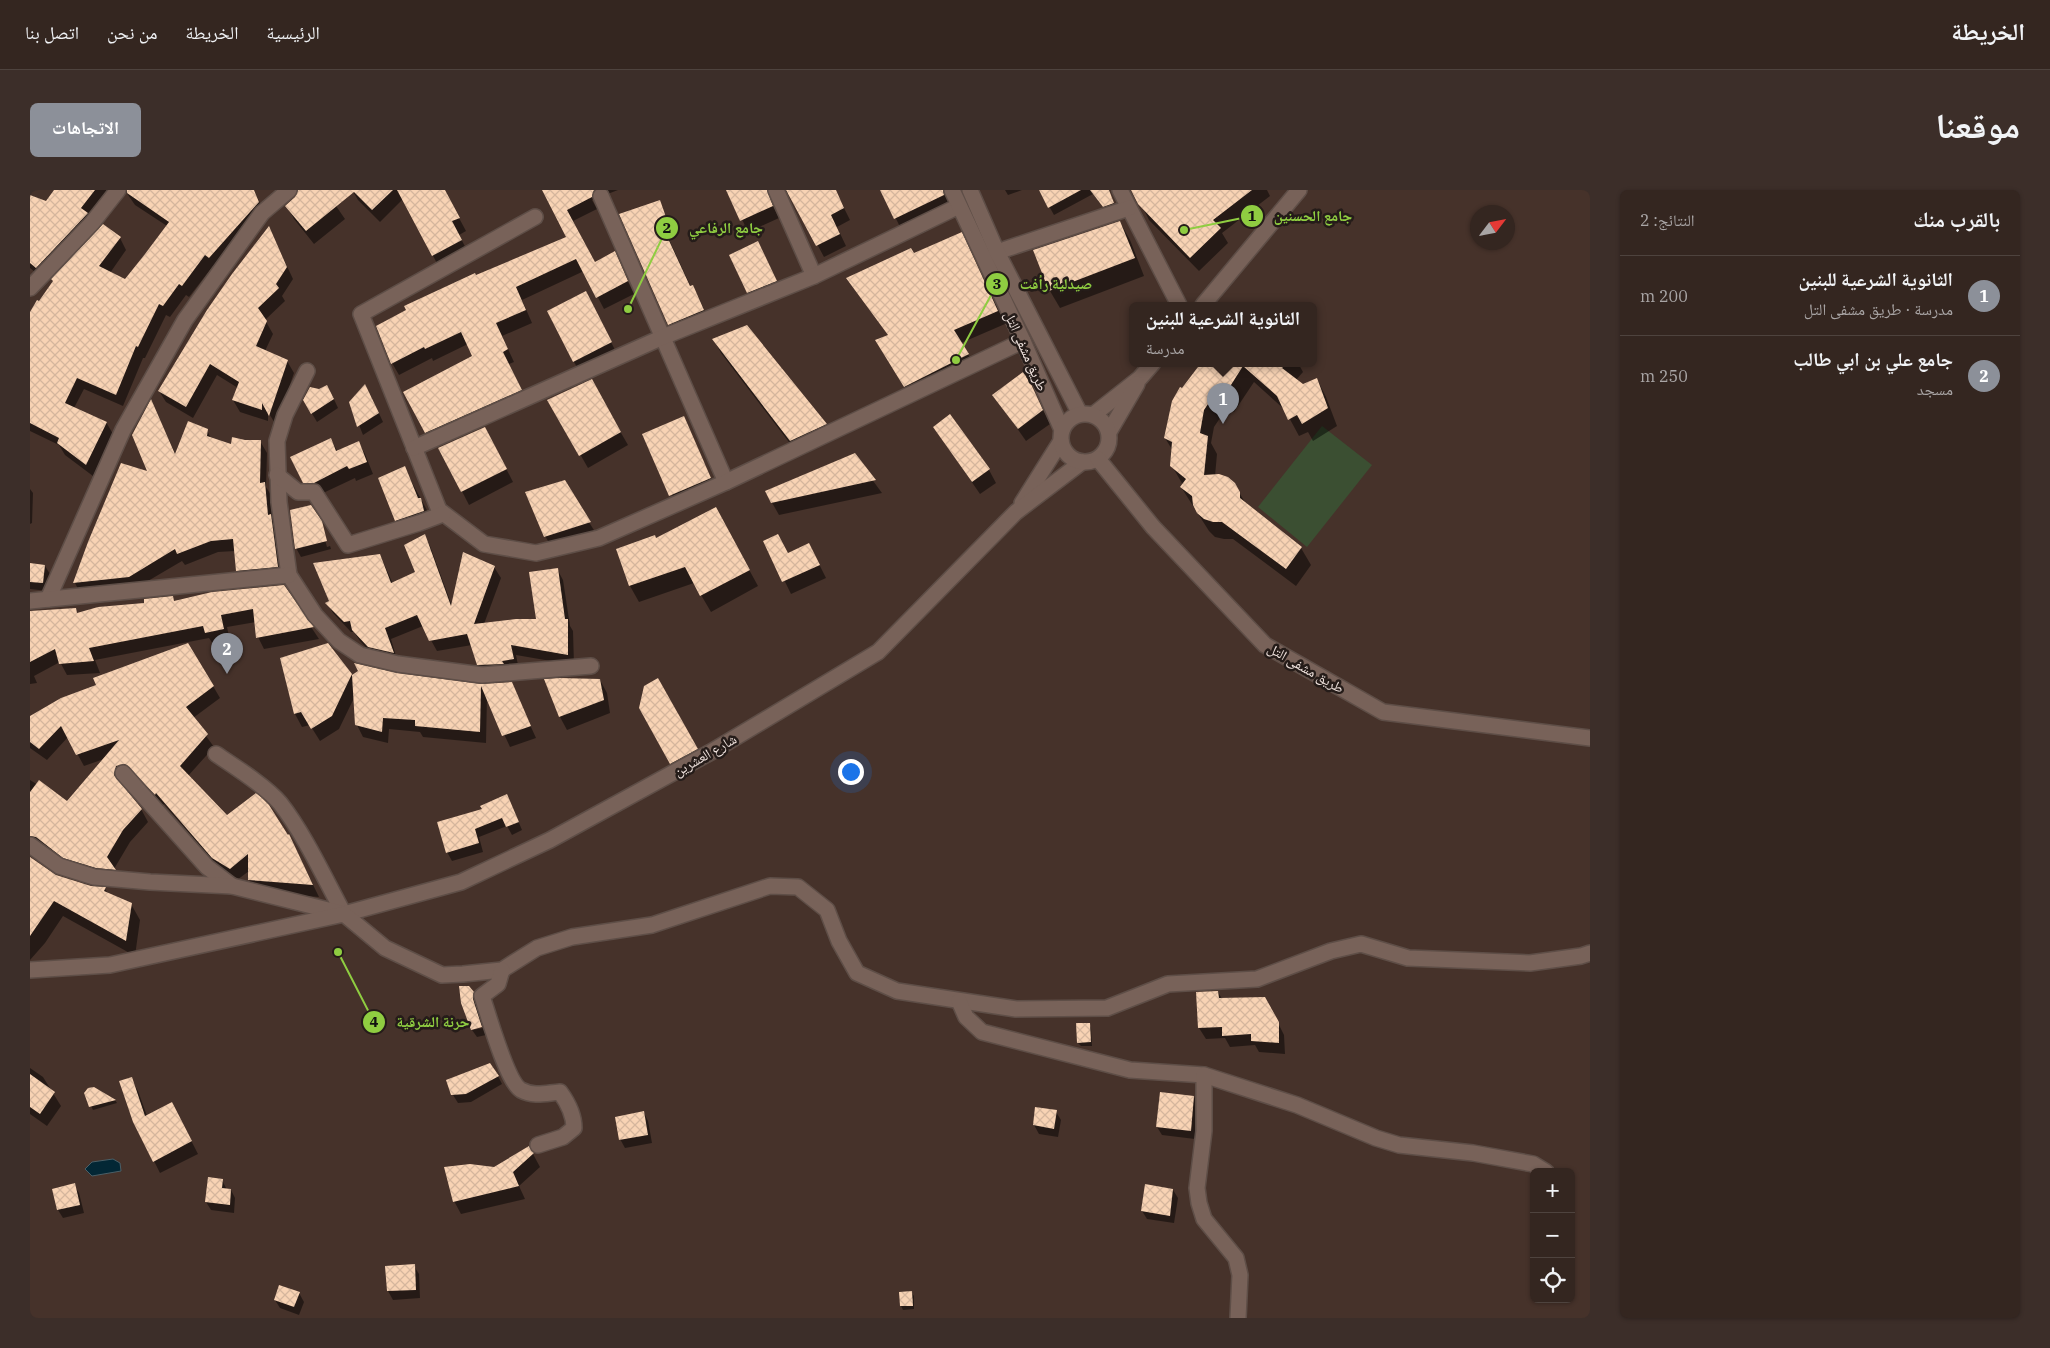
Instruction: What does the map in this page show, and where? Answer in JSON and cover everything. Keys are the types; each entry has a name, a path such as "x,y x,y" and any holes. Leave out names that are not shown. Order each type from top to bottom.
{"street":[{"path":"30,288 92,223 118,190"},
{"path":"48,599 123,430 185,320 262,213 289,190"},
{"path":"776,190 814,276"},
{"name":"طريق مشفى التل","path":"952,190 1023,342 1061,435"},
{"name":"طريق مشفى التل","path":"970,190 997,252 1087,414"},
{"path":"1120,190 1177,302"},
{"path":"1206,302 1299,190"},
{"path":"601,196 726,482"},
{"path":"414,448 663,337 814,276 959,206"},
{"path":"997,252 1129,208"},
{"path":"536,217 362,314 439,510 484,544 536,553 599,538 726,482 1023,342"},
{"path":"1016,512 1069,419 1087,414 1140,378 1150,367"},
{"path":"307,371 285,415 277,441 277,475 289,575 315,614 333,635 360,655 398,664 482,675 591,666"},
{"path":"1016,512 1082,462 1098,459 1107,450 1109,432 1140,378"},
{"path":"1087,414 1104,422 1109,432"},
{"path":"1061,435 1064,451 1072,458 1082,462"},
{"name":"طريق مشفى التل","path":"1098,459 1154,527 1265,645 1383,712 1590,738"},
{"path":"277,475 298,492 314,492 348,545 443,514"},
{"name":"شارع العشرين","path":"30,970 110,965 344,914 461,882 550,840 720,748 878,652 1016,512"},
{"path":"30,601 289,575"},
{"path":"216,754 252,779 279,802 315,859 344,914 385,948 442,975 502,970 537,948 572,937 652,925 770,886 798,887 827,910 839,941 857,973 896,991 1016,1010 1107,1008 1168,984 1257,980 1330,951 1361,944 1408,958 1521,963 1556,960 1590,953"},
{"path":"123,773 207,867 232,886"},
{"path":"30,845 58,866 94,877 232,886 344,914"},
{"path":"502,970 498,984 482,996 509,1074 520,1089 535,1095 560,1092 568,1104 574,1120 574,1128 563,1136 538,1145"},
{"path":"959,1001 966,1017 982,1032 1063,1051 1130,1070 1204,1075 1297,1105 1376,1138 1400,1145 1473,1153 1533,1164 1540,1168"},
{"path":"1204,1075 1204,1131 1197,1188 1199,1203 1204,1219 1236,1258 1240,1275 1238,1318"}],"green space":[{"path":"1322,426 1372,465 1307,547 1258,507"}],"water":[{"path":"113,1159 120,1163 121,1171 92,1176 85,1169 92,1162"}],"building":[{"path":"54,190 95,190 81,208 88,213 36,268 30,263 30,195 46,201"},
{"path":"127,190 254,190 259,202 209,258 205,255 182,286 179,284 163,306 159,304 138,347 136,346 116,395 77,378 65,403 107,422 86,465 57,443 59,438 30,423 30,312 37,300 39,301 53,281 51,279 103,224 121,237 99,266 125,279 145,254 169,222 127,193"},
{"path":"298,190 393,190 372,210 354,192 306,231 285,206 295,197"},
{"path":"397,190 445,190 460,218 452,221 462,240 432,256"},
{"path":"542,190 594,190 592,197 567,210 595,262 615,251 628,281 596,298 576,259 516,287 526,310 496,323 508,349 503,352 522,390 425,433 403,392 472,356 461,332 425,349 424,347 391,364 376,326 406,310 404,306 475,273 476,275 566,237"},
{"path":"726,190 767,190 773,206 740,221"},
{"path":"786,190 836,190 844,208 831,215 840,234 816,246"},
{"path":"880,190 943,190 944,195 894,219"},
{"path":"1039,190 1081,190 1048,208"},
{"path":"1090,190 1109,190 1114,203 1103,207"},
{"path":"1131,190 1252,190 1213,220 1221,228 1190,258 1138,204"},
{"path":"660,200 666,217 659,219 690,286 693,285 704,310 668,325 619,214"},
{"path":"1120,221 1135,258 1049,291 1033,250"},
{"path":"269,226 287,267 276,284 279,288 258,308 267,321 256,346 288,360 269,416 262,403 262,410 232,400 239,382 210,364 186,407 158,391 207,310"},
{"path":"962,232 998,311 954,330 969,354 904,387 875,340 888,335 846,278 911,248 914,253"},
{"path":"758,241 777,281 747,293 729,255"},
{"path":"586,291 612,342 573,362 547,311"},
{"path":"747,325 827,424 790,441 712,339"},
{"path":"1198,367 1242,367 1224,396 1218,389 1204,410 1200,433 1208,436 1204,475 1219,474 1228,477 1235,483 1240,492 1240,498 1302,547 1286,569 1222,522 1204,519 1197,513 1193,505 1192,496 1180,487 1186,479 1170,466 1172,442 1164,438 1172,401 1180,387 1182,388"},
{"path":"1244,367 1283,367 1303,384 1317,378 1328,408 1302,424 1297,415 1288,420 1277,396"},
{"path":"1023,372 1043,410 1018,429 992,395"},
{"path":"592,379 621,432 579,456 547,400"},
{"path":"365,384 379,413 357,427 349,402"},
{"path":"327,385 334,399 311,414 303,400 310,387 319,389"},
{"path":"151,399 175,454 188,421 208,429 207,436 231,444 232,437 245,440 261,440 260,483 265,482 268,515 271,514 278,567 236,571 233,539 211,541 177,554 175,549 129,577 73,583 121,463 147,471 132,435"},
{"path":"950,414 990,469 972,482 933,427"},
{"path":"684,416 711,478 669,496 642,434"},
{"path":"485,427 507,469 461,492 438,448"},
{"path":"331,438 336,451 359,441 367,462 349,469 347,466 314,483 303,483 290,457"},
{"path":"855,453 876,480 771,503 765,491"},
{"path":"405,466 418,498 421,498 424,511 395,521 378,478"},
{"path":"565,480 591,522 544,537 525,492"},
{"path":"311,505 322,521 327,541 295,549 290,510"},
{"path":"716,507 750,570 700,596 685,567 629,586 616,549 655,535 656,538"},
{"path":"425,534 451,606 463,552 495,566 474,624 516,619 536,619 529,572 558,568 565,619 568,619 568,655 511,645 514,659 502,661 504,664 477,665 467,634 429,641 417,615 385,628 394,653 368,647 352,630 350,621 344,622 325,603 329,601 313,563 380,554 391,583 415,572 404,545"},
{"path":"778,534 788,553 809,543 820,565 782,582 763,541"},
{"path":"30,563 45,565 43,583 30,582"},
{"path":"284,585 314,627 256,638 253,609 221,615 224,629 205,633 203,626 89,648 94,661 59,664 55,649 30,662 30,611 76,608 77,613 98,607 144,603 144,599 173,596 174,601 212,592"},
{"path":"188,643 214,686 186,707 208,734 180,766 227,815 256,793 261,797 269,805 289,834 313,885 248,880 248,854 230,869 212,858 156,793 155,795 125,764 116,766 114,775 142,809 123,830 107,857 116,870 96,868 63,858 36,837 30,836 30,792 39,780 67,801 119,740 76,755 61,726 39,749 30,742 30,716 61,698 96,685 93,678"},
{"path":"328,643 352,674 332,716 311,729 301,712 294,714 280,658"},
{"path":"354,663 397,673 481,684 512,682 531,726 502,736 481,686 480,732 415,726 415,720 383,718 382,732 355,725 352,675 358,671"},
{"path":"658,678 698,749 670,764 639,708 644,686"},
{"path":"544,679 600,679 604,700 559,717"},
{"path":"507,794 519,822 506,827 502,818 475,829 479,843 446,853 437,822 482,809 480,806"},
{"path":"30,857 56,875 91,886 106,887 104,891 132,903 126,941 54,901 30,936"},
{"path":"459,986 469,986 474,992 473,999 482,1027 471,1030 461,1003"},
{"path":"1218,991 1219,998 1265,997 1279,1022 1279,1043 1251,1041 1251,1034 1222,1036 1222,1027 1198,1028 1196,992"},
{"path":"1076,1023 1090,1023 1091,1042 1077,1043"},
{"path":"490,1063 499,1076 466,1094 451,1095 446,1080"},
{"path":"30,1074 55,1092 40,1114 30,1107"},
{"path":"132,1077 145,1116 172,1102 192,1141 153,1162 133,1122 119,1081"},
{"path":"94,1087 116,1100 89,1107 84,1093 88,1088"},
{"path":"1160,1092 1194,1096 1191,1131 1156,1127"},
{"path":"1035,1107 1057,1110 1054,1129 1033,1125"},
{"path":"644,1111 648,1135 619,1140 615,1117"},
{"path":"529,1146 534,1153 513,1172 519,1186 453,1202 444,1167 470,1164 494,1167"},
{"path":"208,1177 223,1179 222,1188 231,1189 230,1205 205,1202"},
{"path":"75,1183 80,1205 57,1210 52,1189"},
{"path":"1145,1184 1173,1189 1170,1216 1141,1211"},
{"path":"415,1264 416,1290 387,1291 385,1266"},
{"path":"279,1285 300,1292 294,1307 274,1300"},
{"path":"912,1291 913,1306 900,1306 899,1292"}],"place":[{"name":"جامع الحسنين","path":"1184,230"},
{"name":"جامع الرفاعي","path":"628,309"},
{"name":"صيدلية رأفت","path":"956,360"},
{"name":"الثانوية الشرعية للبنين","path":"1223,424"},
{"name":"جامع علي بن ابي طالب","path":"227,674"},
{"name":"حرنة الشرقية","path":"338,952"}]}
